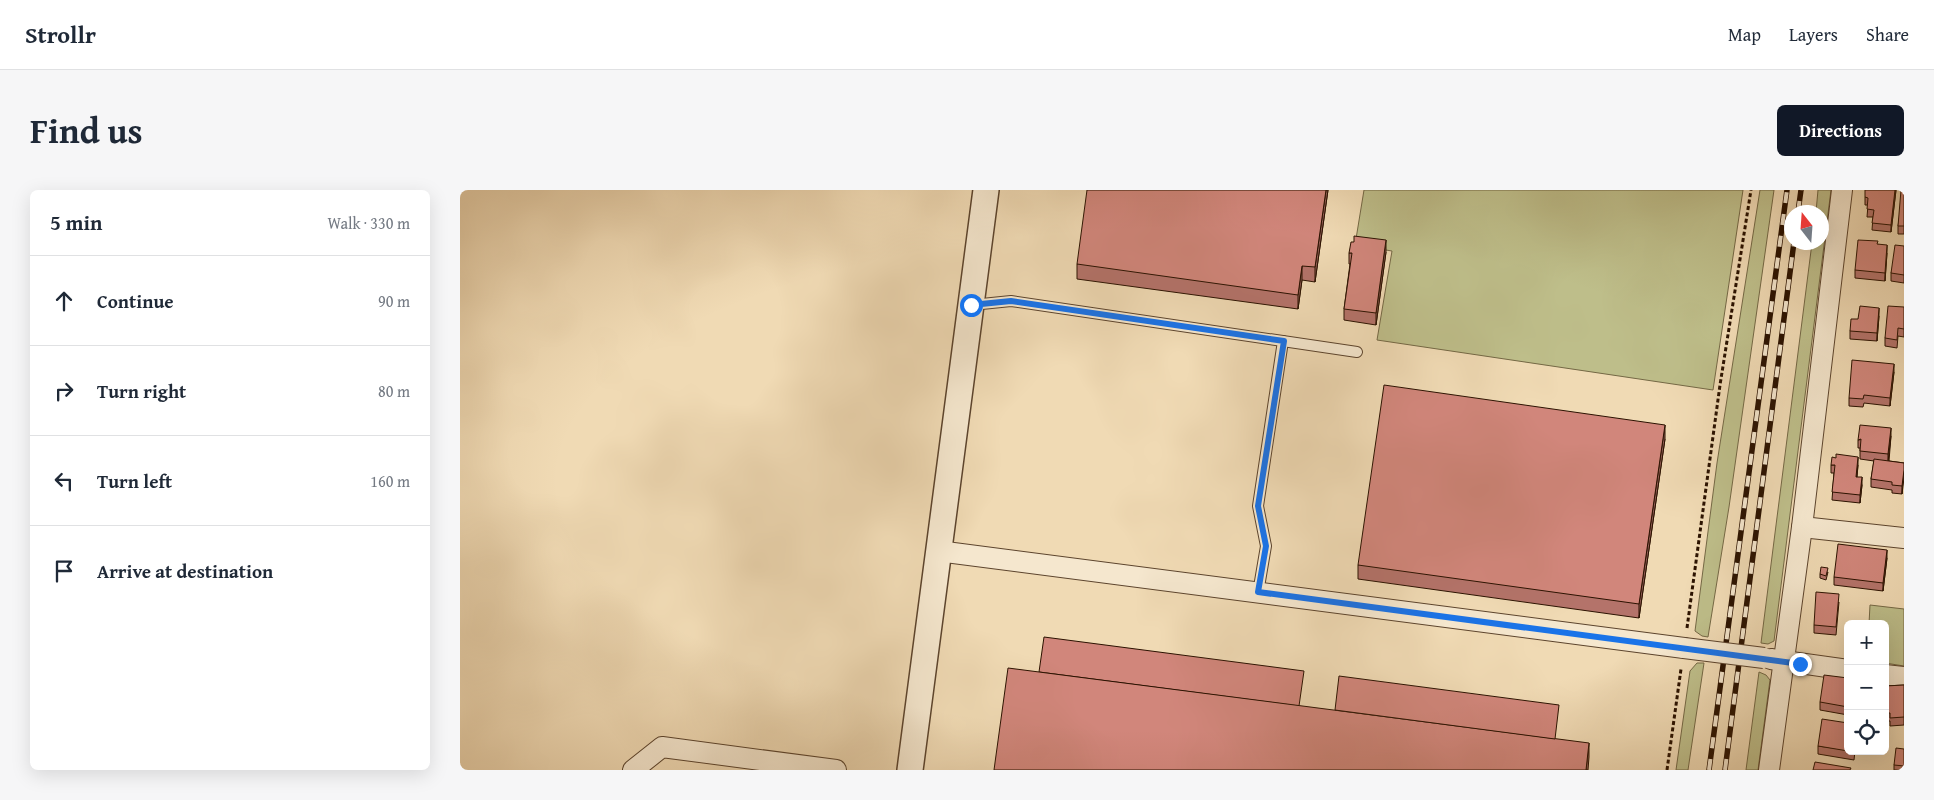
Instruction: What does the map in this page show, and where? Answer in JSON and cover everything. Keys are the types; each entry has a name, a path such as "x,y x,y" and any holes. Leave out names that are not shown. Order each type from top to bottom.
{"street":[{"path":"910,770 986,190"},
{"path":"1769,770 1802,526 1842,190"},
{"path":"1802,526 1904,538"},
{"path":"938,551 1844,669"},
{"path":"1889,675 1904,677"},
{"path":"634,770 662,747 836,770"}],"lane":[{"path":"971,305 1011,301 1357,352"},
{"path":"1258,592 1266,546 1258,506 1284,341"}],"path":[{"path":"1667,770 1720,385 1751,190"}],"green space":[{"path":"1364,190 1743,190 1713,390 1377,340 1392,251 1355,245"},
{"path":"1760,190 1774,190 1729,507 1708,637 1702,636 1695,631 1717,463"},
{"path":"1818,190 1831,190 1829,206 1817,205"},
{"path":"1811,250 1823,250 1774,641 1768,644 1761,643"},
{"path":"1870,605 1904,609 1904,666 1889,664 1889,620 1869,620"},
{"path":"1697,663 1704,663 1688,770 1676,770 1690,671"},
{"path":"1759,672 1766,675 1770,680 1758,770 1746,770"}],"building":[{"path":"1087,190 1326,190 1315,267 1302,266 1298,295 1077,264"},
{"path":"1865,190 1895,190 1891,225 1872,223 1874,210 1867,209 1868,198 1865,197"},
{"path":"1901,190 1904,190 1904,226 1898,226"},
{"path":"1354,236 1386,240 1376,313 1344,309 1352,253 1349,253 1351,242 1354,242"},
{"path":"1858,240 1878,241 1877,244 1887,245 1885,273 1855,270"},
{"path":"1895,245 1904,246 1904,275 1891,273"},
{"path":"1860,306 1879,308 1877,333 1850,331 1851,319 1858,319"},
{"path":"1888,306 1904,307 1904,329 1898,328 1897,340 1885,338"},
{"path":"1852,360 1894,364 1890,398 1864,395 1863,399 1849,398"},
{"path":"1384,385 1665,425 1639,604 1358,565"},
{"path":"1860,425 1891,428 1888,454 1860,451 1861,439 1858,440"},
{"path":"1836,454 1858,457 1856,477 1862,477 1860,495 1832,492 1835,465 1831,465 1832,457 1836,458"},
{"path":"1874,459 1904,463 1902,486 1892,485 1892,482 1871,479"},
{"path":"1838,544 1887,550 1883,583 1834,577"},
{"path":"1821,567 1828,568 1826,576 1820,574"},
{"path":"1816,592 1839,594 1836,627 1814,625"},
{"path":"1044,637 1304,671 1299,706 1039,672"},
{"path":"1008,668 1589,743 1586,770 994,770"},
{"path":"1824,675 1844,678 1844,706 1820,702"},
{"path":"1339,676 1559,705 1555,739 1335,710"},
{"path":"1904,685 1904,717 1890,718 1889,686"},
{"path":"1822,719 1844,722 1844,750 1818,746"},
{"path":"1896,748 1904,749 1904,766 1894,765"},
{"path":"1815,762 1851,768 1850,770 1813,770"}],"railway":[{"path":"1709,770 1787,190"},
{"path":"1799,205 1801,190"},
{"path":"1725,770 1793,250"}],"route":[{"path":"971,305 1011,301 1284,341 1258,506 1266,546 1258,592 1800,664"}]}
